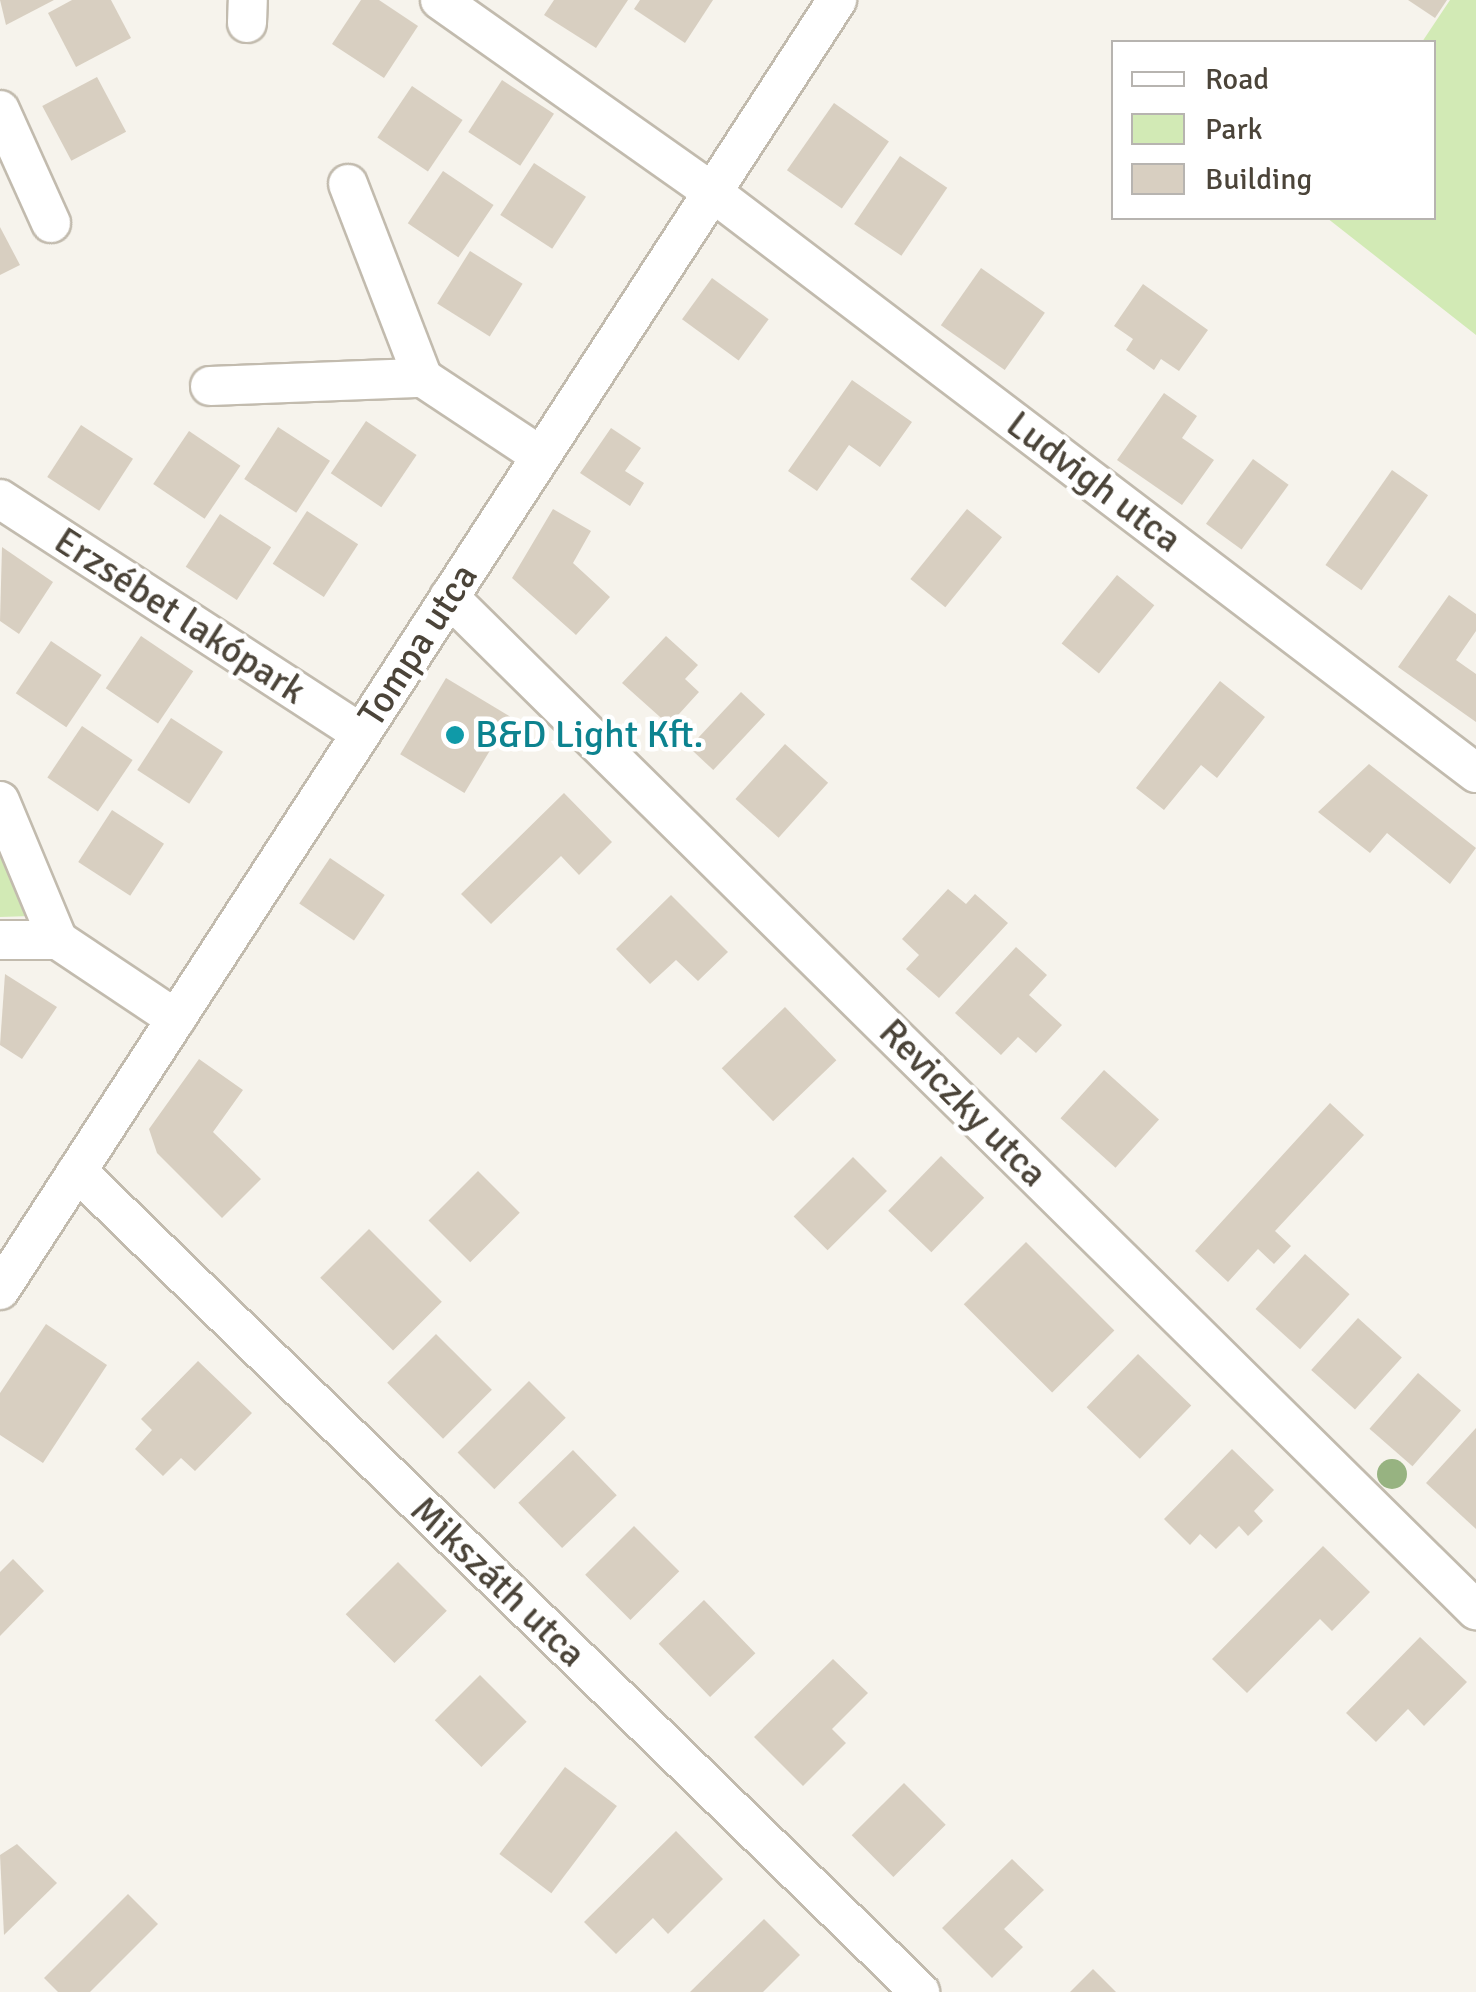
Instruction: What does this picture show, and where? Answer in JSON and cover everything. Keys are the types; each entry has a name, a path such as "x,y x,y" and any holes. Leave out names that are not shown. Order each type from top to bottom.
{"street":[{"name":"Ludvigh utca","path":"440,0 712,192 1476,773"},
{"name":"Tompa utca","path":"2,1284 837,0"},
{"path":"0,110 50,223"},
{"path":"348,184 424,378 541,456"},
{"path":"210,386 424,378"},
{"name":"Erzsébet lakópark","path":"0,500 361,733"},
{"name":"Reviczky utca","path":"449,598 1476,1610"},
{"path":"0,801 58,940"},
{"path":"0,940 58,940 176,1018"},
{"name":"Mikszáth utca","path":"77,1171 920,1992"}],"green space":[{"path":"1450,0 1476,0 1476,335 1330,220 1436,220 1436,40 1423,40"},
{"path":"0,834 31,916 0,917"}],"building":[{"path":"0,0 54,0 6,25"},
{"path":"72,0 111,0 131,38 76,67 48,13"},
{"path":"361,0 379,0 418,26 384,78 332,44"},
{"path":"554,0 628,0 596,48 544,15"},
{"path":"640,0 713,0 685,43 634,9"},
{"path":"1408,0 1447,0 1435,18"},
{"path":"97,77 126,132 71,161 42,106"},
{"path":"502,80 554,114 520,166 468,132"},
{"path":"412,86 463,120 428,172 377,137"},
{"path":"834,103 889,141 842,209 787,170"},
{"path":"900,156 947,188 901,256 854,224"},
{"path":"534,163 586,197 552,249 500,215"},
{"path":"443,171 494,205 458,257 408,223"},
{"path":"0,227 20,265 0,275"},
{"path":"470,251 523,284 490,336 437,304"},
{"path":"981,268 1045,313 1005,370 941,325"},
{"path":"712,278 769,319 739,360 682,319"},
{"path":"1143,284 1208,330 1179,371 1161,359 1154,370 1126,350 1133,339 1114,326"},
{"path":"852,380 912,422 880,467 849,445 817,491 788,471"},
{"path":"1164,393 1197,416 1182,438 1214,460 1182,505 1117,460"},
{"path":"366,421 417,455 381,507 331,473"},
{"path":"81,425 133,459 99,511 47,477"},
{"path":"278,427 330,461 296,513 244,479"},
{"path":"611,428 641,448 625,471 644,483 630,506 580,473"},
{"path":"189,431 240,466 205,519 153,484"},
{"path":"1253,459 1289,485 1242,550 1206,524"},
{"path":"1392,470 1428,495 1362,590 1325,565"},
{"path":"553,509 591,531 573,563 610,597 576,635 512,578"},
{"path":"967,509 1002,537 945,607 910,579"},
{"path":"307,511 358,544 324,597 273,564"},
{"path":"220,514 271,547 237,600 186,567"},
{"path":"2,547 53,582 19,634 0,621"},
{"path":"1117,575 1154,605 1099,674 1062,643"},
{"path":"1449,595 1476,614 1476,631 1456,660 1476,674 1476,722 1398,667"},
{"path":"141,636 193,671 158,723 106,688"},
{"path":"666,636 698,665 685,679 699,692 669,725 622,683"},
{"path":"51,641 102,675 66,727 16,693"},
{"name":"B&D Light Kft.","path":"446,678 510,717 464,793 400,754"},
{"path":"1220,681 1265,717 1217,778 1201,765 1164,810 1136,788"},
{"path":"741,692 765,715 713,770 689,748"},
{"path":"171,718 223,752 189,804 137,770"},
{"path":"82,726 133,760 98,812 47,777"},
{"path":"785,744 828,783 779,838 735,799"},
{"path":"1369,764 1476,848 1450,884 1387,833 1370,853 1318,812"},
{"path":"564,793 612,842 579,875 561,856 491,924 461,894"},
{"path":"112,810 164,844 130,896 78,862"},
{"path":"330,858 385,895 354,941 299,904"},
{"path":"948,889 966,904 975,894 1008,923 939,998 906,969 919,955 902,939"},
{"path":"671,895 728,952 698,981 676,960 650,984 616,949"},
{"path":"1016,947 1047,975 1029,995 1062,1025 1036,1053 1018,1037 1001,1055 955,1013"},
{"path":"5,974 57,1007 22,1059 0,1045"},
{"path":"785,1007 836,1060 773,1121 722,1068"},
{"path":"199,1059 243,1090 213,1132 261,1179 222,1218 157,1153 149,1129"},
{"path":"1104,1070 1159,1120 1115,1168 1061,1118"},
{"path":"1330,1103 1364,1135 1275,1231 1291,1246 1274,1264 1258,1249 1228,1282 1195,1251"},
{"path":"941,1156 984,1198 931,1252 888,1211"},
{"path":"853,1157 887,1191 828,1250 794,1216"},
{"path":"478,1171 520,1213 470,1262 429,1220"},
{"path":"369,1229 442,1302 393,1351 320,1278"},
{"path":"1026,1242 1114,1330 1052,1393 964,1304"},
{"path":"1305,1254 1350,1294 1300,1349 1255,1309"},
{"path":"1358,1318 1402,1357 1355,1409 1311,1370"},
{"path":"46,1324 107,1365 43,1463 0,1435 0,1393"},
{"path":"436,1334 492,1390 443,1439 387,1383"},
{"path":"1138,1354 1191,1405 1140,1459 1087,1407"},
{"path":"198,1361 252,1413 195,1471 181,1458 163,1476 135,1449 152,1430 141,1419"},
{"path":"1418,1373 1461,1410 1412,1466 1369,1429"},
{"path":"529,1381 566,1418 494,1489 458,1452"},
{"path":"1476,1428 1476,1529 1426,1483"},
{"path":"1232,1449 1274,1490 1254,1511 1263,1521 1248,1536 1239,1526 1216,1549 1200,1534 1190,1545 1164,1519"},
{"path":"573,1450 617,1495 562,1548 518,1503"},
{"path":"634,1526 679,1571 630,1620 585,1575"},
{"path":"1323,1546 1370,1592 1332,1631 1320,1619 1247,1693 1212,1659"},
{"path":"13,1559 44,1591 0,1636 0,1572"},
{"path":"398,1562 447,1611 394,1663 346,1614"},
{"path":"704,1600 755,1653 710,1697 659,1644"},
{"path":"1420,1637 1467,1682 1424,1726 1408,1709 1376,1742 1346,1713"},
{"path":"833,1659 868,1693 832,1729 846,1743 803,1786 754,1737"},
{"path":"480,1675 527,1722 481,1767 435,1720"},
{"path":"565,1767 617,1806 551,1893 499,1854"},
{"path":"904,1783 946,1825 893,1877 852,1835"},
{"path":"676,1831 723,1879 668,1934 653,1918 616,1954 584,1922"},
{"path":"17,1844 57,1883 4,1935 0,1855"},
{"path":"1012,1859 1044,1890 1004,1929 1023,1947 992,1978 942,1928"},
{"path":"128,1894 158,1924 90,1992 58,1992 44,1978"},
{"path":"764,1919 800,1955 763,1992 690,1992"},
{"path":"1093,1969 1116,1992 1070,1992"}],"place":[{"name":"B&D Light Kft.","path":"455,735"}]}
